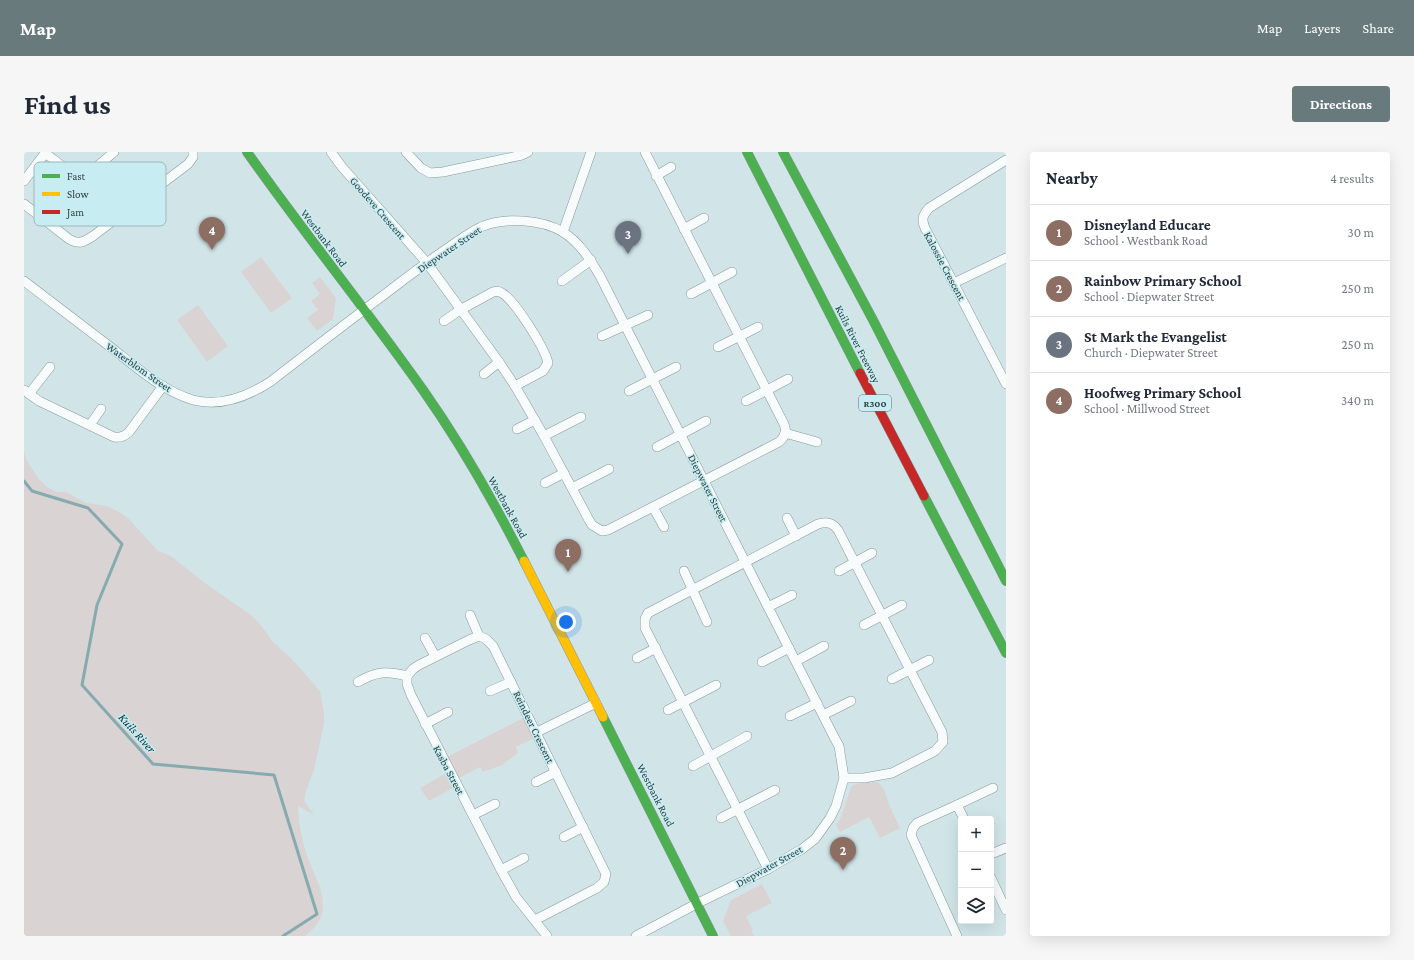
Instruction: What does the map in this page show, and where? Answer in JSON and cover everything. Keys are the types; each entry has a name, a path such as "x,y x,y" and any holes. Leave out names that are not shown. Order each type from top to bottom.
{"main road":[{"name":"Westbank Road","path":"247,152 285,206 423,390 464,452 520,553 714,936"},
{"name":"Kuils River Freeway","path":"747,152 841,337 1006,653"},
{"path":"783,152 873,320 1006,581"}],"street":[{"path":"38,162 46,152 58,162"},
{"path":"101,162 114,152"},
{"path":"166,181 188,164 193,157 193,152"},
{"name":"Goodeve Crescent","path":"331,152 342,167 427,263 499,362 535,420 592,525 602,531 608,530 653,507"},
{"path":"406,152 421,168 430,173 522,155 528,152"},
{"path":"563,232 591,152"},
{"path":"645,152 786,428 783,438 779,442 653,507 664,527"},
{"name":"Kalossie Crescent","path":"1006,160 929,208 924,214 922,222 1006,384"},
{"path":"656,176 671,167"},
{"path":"24,181 34,168"},
{"path":"24,204 34,212"},
{"path":"684,229 704,218"},
{"name":"Diepwater Street","path":"364,310 473,231 483,226 498,222 517,220 536,222 563,232 580,247 591,260 839,746 844,778 836,806 819,834 802,849 768,869 698,903"},
{"path":"52,226 69,239 76,243 82,243 106,226"},
{"path":"954,283 1006,258"},
{"path":"562,281 591,260"},
{"path":"691,294 732,272"},
{"path":"24,293 27,283"},
{"name":"Waterblom Street","path":"27,283 131,363 164,386 180,395 201,401 229,400 256,390 270,382 364,310"},
{"path":"444,321 460,310 493,292 499,291 505,295 529,325 548,363 544,370 515,386"},
{"path":"602,336 648,315"},
{"path":"718,347 758,327"},
{"path":"484,374 499,362"},
{"path":"50,367 26,392 39,400 114,437 125,436 129,432 164,386"},
{"path":"629,391 676,368"},
{"path":"746,401 788,379"},
{"path":"90,425 101,408"},
{"path":"544,436 581,417"},
{"path":"517,429 535,420"},
{"path":"657,447 706,422"},
{"path":"785,433 817,442"},
{"path":"572,488 610,469"},
{"path":"546,483 564,473"},
{"path":"787,518 796,536"},
{"path":"768,869 644,624 647,615 653,610 818,524 826,522 838,530 942,732 943,742 935,752 892,773 864,778 844,778"},
{"path":"839,571 872,552"},
{"path":"684,571 707,622"},
{"path":"768,607 792,595"},
{"path":"864,625 902,605"},
{"name":"Reindeer Crescent","path":"470,614 479,636 486,639 491,644 606,871 604,882 598,888 535,920"},
{"path":"358,682 371,674 389,672 408,676 413,669 434,656 479,636"},
{"path":"425,638 434,656"},
{"path":"796,661 824,646"},
{"path":"638,658 656,648"},
{"path":"762,662 789,648"},
{"path":"892,679 929,660"},
{"name":"Kasba Street","path":"408,676 408,689 501,870 516,897 547,936"},
{"name":"Reindeer Crescent","path":"490,691 511,682"},
{"path":"668,710 716,686"},
{"path":"823,715 851,700"},
{"path":"536,732 596,703"},
{"path":"790,716 817,703"},
{"path":"425,724 448,712"},
{"path":"692,766 747,736"},
{"name":"Reindeer Crescent","path":"536,782 556,772"},
{"path":"957,936 911,835 913,828 917,824 993,788"},
{"path":"721,818 775,790"},
{"path":"473,815 495,804"},
{"path":"957,804 963,816"},
{"path":"564,836 583,827"},
{"path":"994,853 1006,848"},
{"path":"501,870 524,858"},
{"path":"994,884 1006,910"},
{"path":"637,936 698,903"}],"shaded area":[{"path":"261,257 292,298 271,313 241,272"},
{"path":"320,277 336,298 333,319 317,331 307,318 318,310 311,301 320,294 312,283"},
{"path":"198,305 228,346 207,362 177,320"},
{"path":"24,452 26,459 38,478 46,486 56,492 66,492 86,503 107,506 119,512 128,518 158,551 171,556 205,583 251,615 260,624 274,643 291,658 320,691 324,713 324,724 314,770 304,801 314,815 298,806 303,841 309,861 320,887 323,907 318,923 305,936 24,936"},
{"path":"525,717 534,738 516,747 518,753 502,765 483,772 480,767 457,779 447,757"},
{"path":"446,773 453,788 429,801 420,788"},
{"path":"878,782 884,789 890,807 900,828 880,838 869,817 840,832 836,825 841,817 851,787 860,783"},
{"path":"762,884 772,903 746,916 753,930 751,931 754,936 731,936 723,921 731,900"}],"waterway":[{"name":"Kuils River","path":"24,481 32,491 88,508 122,544 97,605 82,685 153,764 274,775 317,914 283,936"}],"traffic: fast":[{"path":"247,152 437,410 451,431 501,517 524,561"},
{"path":"747,152 860,373"},
{"path":"783,152 873,320 1006,581"},
{"path":"924,496 1006,653"},
{"path":"603,717 713,936"}],"traffic: slow":[{"path":"524,561 603,717"}],"traffic: jam":[{"path":"860,373 924,496"}],"place":[{"name":"Hoofweg Primary School","path":"212,250"},
{"name":"St Mark the Evangelist","path":"628,254"},
{"name":"Disneyland Educare","path":"568,572"},
{"name":"Rainbow Primary School","path":"843,870"}]}
